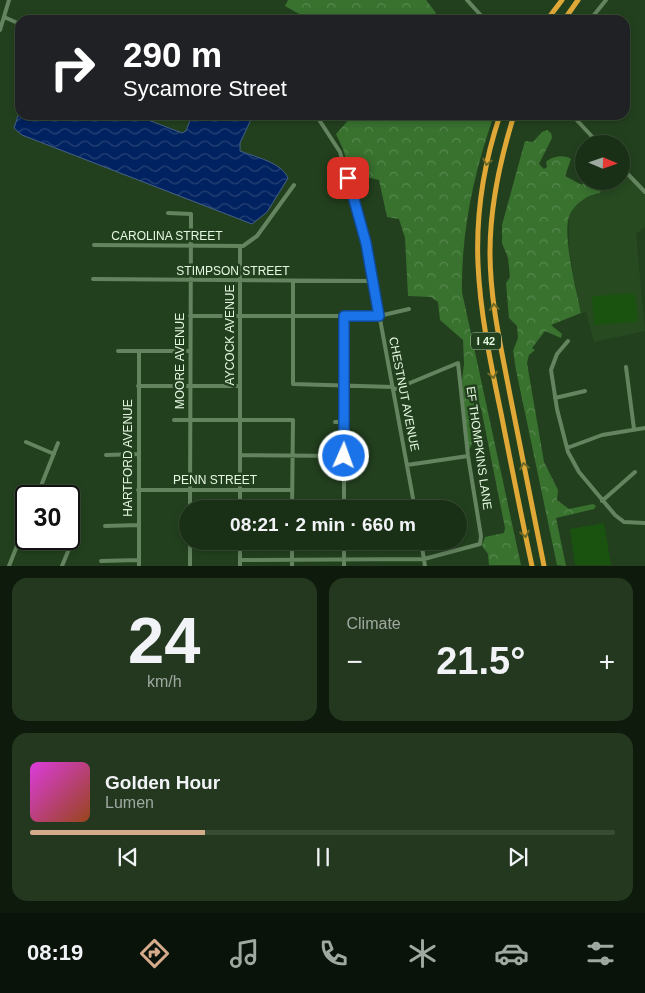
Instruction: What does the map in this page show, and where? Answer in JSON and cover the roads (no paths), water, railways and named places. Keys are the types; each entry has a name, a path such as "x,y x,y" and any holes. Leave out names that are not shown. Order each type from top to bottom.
{"highway":[{"path":"551,15 562,0"},
{"path":"568,15 578,0"},
{"name":"I 42","path":"499,120 484,173 479,208 478,290 484,331 532,566"},
{"path":"513,120 496,182 492,217 490,269 499,338 544,566"}],"street":[{"path":"0,30 10,0"},
{"path":"467,0 480,15"},
{"path":"594,15 606,0"},
{"path":"4,18 15,22"},
{"name":"CHESTNUT AVENUE","path":"319,120 340,152 366,243 413,500"},
{"path":"577,120 591,135"},
{"path":"630,176 645,192"},
{"path":"639,186 645,182"},
{"path":"240,246 248,244 257,236 294,185"},
{"name":"MOORE AVENUE","path":"168,213 191,214 190,500"},
{"name":"CAROLINA STREET","path":"94,245 240,246"},
{"name":"AYCOCK AVENUE","path":"240,246 240,500"},
{"name":"STIMPSON STREET","path":"93,279 373,281"},
{"path":"293,281 293,384 393,388"},
{"path":"190,316 379,316 409,310"},
{"path":"344,316 344,500"},
{"path":"568,341 557,354 552,370 555,398 567,448 579,472 602,501 624,522 645,523"},
{"path":"118,351 190,351"},
{"name":"HARTFORD AVENUE","path":"138,563 139,351"},
{"name":"EF THOMPKINS LANE","path":"393,388 458,363 468,456 481,536 480,544 424,559"},
{"path":"626,366 634,429"},
{"path":"138,386 240,386"},
{"path":"555,398 585,391"},
{"path":"174,420 293,420 292,500"},
{"path":"335,422 345,422"},
{"path":"567,448 602,435 645,428"},
{"path":"26,442 54,454"},
{"path":"41,485 58,443"},
{"path":"106,455 138,454"},
{"path":"240,455 344,456"},
{"path":"407,465 468,456"},
{"path":"602,501 635,472"},
{"name":"PENN STREET","path":"138,490 292,490"},
{"path":"105,526 139,524"},
{"path":"9,566 15,550"},
{"path":"62,566 69,550"},
{"path":"190,550 190,566"},
{"path":"240,550 240,563 292,560 424,559"},
{"path":"292,550 292,566"},
{"path":"344,550 344,566"},
{"path":"422,550 425,566"},
{"path":"100,561 138,563"}],"water":[{"path":"17,120 148,120 182,133 186,131 190,120 251,120 240,143 240,151 274,164 285,172 288,178 267,212 252,224 22,135 14,128"}]}
